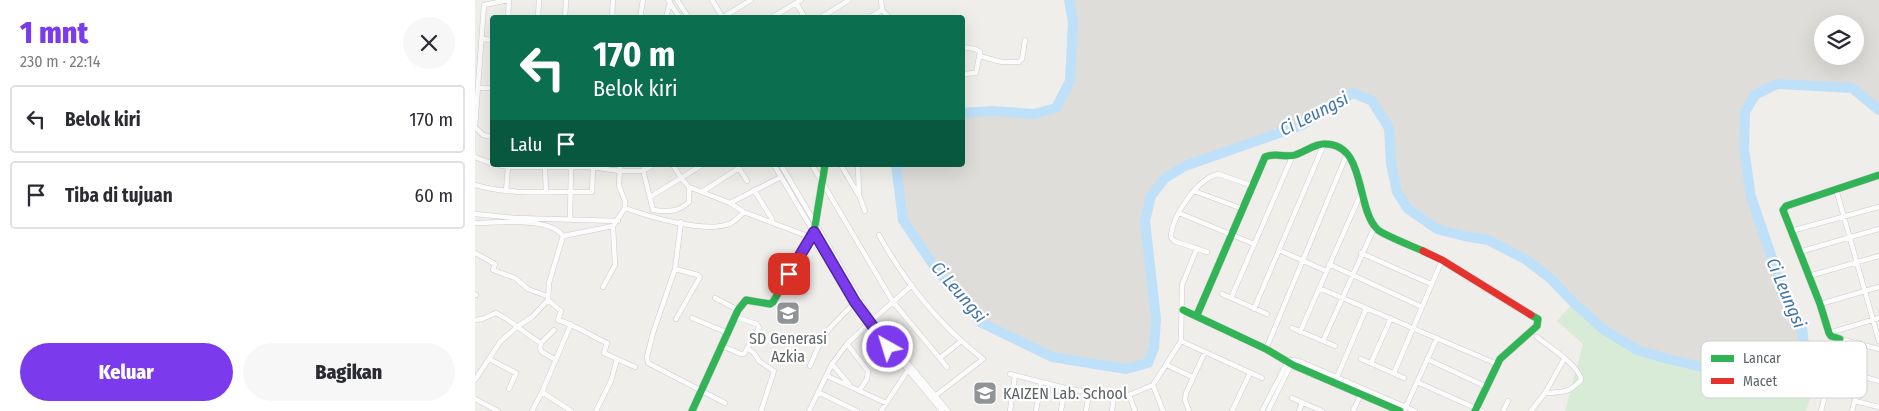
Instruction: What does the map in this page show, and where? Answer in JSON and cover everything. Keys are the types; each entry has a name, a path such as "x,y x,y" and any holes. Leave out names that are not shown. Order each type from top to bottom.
{"street":[{"path":"490,136 483,135 475,128 478,88 477,64 482,39 485,4 508,0 508,15"},
{"path":"538,15 539,0"},
{"path":"565,15 566,0"},
{"path":"612,15 613,0"},
{"path":"640,15 643,0"},
{"path":"677,0 687,15"},
{"path":"712,0 722,15"},
{"path":"726,15 751,0"},
{"path":"825,15 849,0"},
{"path":"881,0 882,10 887,15"},
{"path":"667,15 670,1"},
{"path":"670,1 678,15"},
{"path":"776,15 798,1 804,15"},
{"path":"874,15 882,10"},
{"path":"482,39 490,40"},
{"path":"979,56 1002,62 1019,62 1022,59 1025,40"},
{"path":"965,47 979,50 976,73 965,74"},
{"path":"478,88 490,88"},
{"path":"1254,308 1324,144"},
{"path":"1197,315 1267,155 1292,157 1324,144 1339,146 1348,154 1354,166 1375,226 1383,232 1442,260 1538,319 1537,326 1503,356 1497,364 1477,410 1417,382"},
{"path":"1265,349 1348,154"},
{"path":"475,157 490,163"},
{"path":"1231,298 1292,157"},
{"path":"506,190 508,167"},
{"path":"546,192 545,167 619,168 643,171 650,167"},
{"path":"570,219 571,167"},
{"path":"475,185 488,189 592,192 593,167"},
{"path":"644,167 653,210 669,213 689,202 689,187"},
{"path":"674,167 689,187 730,203 744,212 812,235"},
{"path":"650,198 699,167"},
{"path":"702,192 737,167"},
{"path":"739,167 747,181"},
{"path":"775,167 812,235 855,302 942,411"},
{"path":"782,167 870,321"},
{"path":"813,167 893,302 947,367"},
{"path":"693,411 737,314 746,300 770,304 773,302 812,235 816,224 825,167"},
{"path":"842,167 859,195 865,211"},
{"path":"858,167 859,195"},
{"path":"563,236 613,226 618,221 625,208 625,201 619,186 619,168"},
{"path":"1207,252 1174,241 1171,237 1179,212 1202,181 1218,174 1253,186"},
{"path":"1848,341 1831,336 1829,333 1820,304 1783,212 1786,206 1879,175"},
{"path":"730,203 781,176"},
{"path":"1836,189 1865,291 1876,319 1879,341"},
{"path":"754,190 771,219"},
{"path":"1194,191 1243,209"},
{"path":"1300,332 1362,191"},
{"path":"625,208 659,219 711,228 732,223 744,212"},
{"path":"1791,231 1879,208"},
{"path":"1179,212 1231,236 1254,244"},
{"path":"475,214 515,218 618,221"},
{"path":"681,222 675,269 653,333 647,363 725,403"},
{"path":"475,223 537,223 553,227 563,236"},
{"path":"603,288 615,264 613,226"},
{"path":"1323,341 1361,253 1375,226"},
{"path":"1799,252 1879,229"},
{"path":"879,235 889,253 912,285 943,324 960,342 983,359 935,396"},
{"path":"475,380 500,342 518,326 532,317 547,298 549,283 563,236"},
{"path":"1010,411 1013,374 1089,394 1114,397 1129,395 1153,385 1181,341 1182,285 1197,248"},
{"path":"1279,250 1326,271"},
{"path":"1361,253 1431,284"},
{"path":"476,255 495,264 493,270 515,278 528,289 547,298 561,311 558,320 571,324 590,336 607,343 604,353 635,367"},
{"path":"1809,276 1879,256"},
{"path":"1394,373 1442,260"},
{"path":"1329,264 1422,307"},
{"path":"675,269 700,277 676,319"},
{"path":"809,411 832,364 847,344 870,321 912,285"},
{"path":"1820,304 1879,287"},
{"path":"1319,288 1497,364"},
{"path":"1222,294 1267,314"},
{"path":"715,298 737,314 759,326 744,354 722,346"},
{"path":"810,366 829,329 855,302"},
{"path":"1337,377 1366,308"},
{"path":"1183,310 1197,315 1291,363 1404,410 1415,411"},
{"path":"475,320 496,313 510,319 529,336 541,343"},
{"path":"693,318 728,333"},
{"path":"1371,363 1391,318"},
{"path":"1829,333 1876,319"},
{"path":"532,411 571,324"},
{"path":"1292,328 1335,346"},
{"path":"554,330 541,343 540,348 542,352 555,360"},
{"path":"1537,337 1564,358 1580,375 1581,380 1575,387 1566,392 1545,392"},
{"path":"1404,410 1437,338"},
{"path":"1181,341 1262,378"},
{"path":"940,358 960,342"},
{"path":"847,344 868,371 867,379 859,391"},
{"path":"747,348 754,353 759,361 774,370 761,411"},
{"path":"1189,411 1186,396 1192,377 1205,352"},
{"path":"1531,411 1545,392 1564,358"},
{"path":"489,359 516,373 509,389"},
{"path":"1361,359 1404,378"},
{"path":"1427,359 1487,387"},
{"path":"596,411 611,381 617,360"},
{"path":"1262,411 1291,363 1296,360 1337,377 1363,392"},
{"path":"1268,411 1291,363"},
{"path":"832,364 850,386"},
{"path":"1167,365 1192,377"},
{"path":"909,369 948,411"},
{"path":"881,411 909,369"},
{"path":"1232,411 1250,373"},
{"path":"827,376 886,403"},
{"path":"1036,411 1041,382"},
{"path":"1153,385 1163,411"},
{"path":"1061,411 1065,388"},
{"path":"542,392 571,411"},
{"path":"818,392 857,411"},
{"path":"1353,411 1363,392"},
{"path":"1086,411 1089,394"},
{"path":"1129,395 1135,411"},
{"path":"1112,411 1114,397"},
{"path":"1292,398 1322,411"},
{"path":"1821,411 1824,398"},
{"path":"1852,411 1856,398"},
{"path":"475,399 498,411"},
{"path":"1503,411 1507,401"},
{"path":"1855,401 1879,407"},
{"path":"1299,411 1302,403"}],"shaded area":[{"path":"1069,0 1879,0 1879,110 1852,88 1777,84 1755,95 1745,112 1744,149 1751,197 1782,292 1802,327 1804,341 1701,341 1701,367 1637,350 1603,329 1573,303 1550,279 1525,259 1488,240 1437,229 1408,209 1397,192 1391,162 1389,128 1372,101 1353,93 1302,125 1185,166 1165,178 1151,196 1145,221 1156,317 1154,348 1148,363 1126,369 1052,357 980,322 937,270 903,220 896,167 965,167 965,113 992,111 1034,114 1056,108 1070,81 1073,21"}],"green space":[{"path":"1573,303 1603,329 1637,350 1701,366 1701,398 1810,398 1806,411 1565,411 1583,344 1557,321"}],"waterway":[{"name":"Ci Leungsi","path":"965,113 992,111 1034,114 1056,108 1070,81 1073,21 1069,0"},
{"name":"Ci Leungsi","path":"1804,341 1802,327 1782,292 1751,197 1744,149 1745,112 1755,95 1777,84 1852,88 1879,110"},
{"name":"Ci Leungsi","path":"896,167 903,220 936,269 980,322 1052,357 1126,369 1148,363 1154,348 1156,319 1145,221 1151,196 1165,178 1185,166 1302,125 1353,93 1372,101 1389,128 1391,163 1397,192 1408,209 1437,229 1488,240 1525,259 1550,278 1603,329 1637,350 1701,367"}],"traffic: fast":[{"path":"1197,315 1265,157 1295,155 1320,144 1338,147 1347,154 1354,165 1366,208 1378,230 1423,251"},
{"path":"692,411 738,310 746,300 770,304 773,302 814,232 825,167"},
{"path":"1840,339 1831,336 1829,333 1820,304 1783,210 1786,206 1879,175"},
{"path":"1183,310 1266,349 1293,365 1400,411"},
{"path":"1475,411 1500,359 1537,326 1538,319 1531,315"}],"traffic: jam":[{"path":"1423,251 1442,260 1531,315"}],"place":[{"name":"SD Generasi Azkia","path":"788,313"},
{"name":"KAIZEN Lab. School","path":"985,393"}],"route":[{"path":"789,274 814,232 855,302 888,347"}]}
